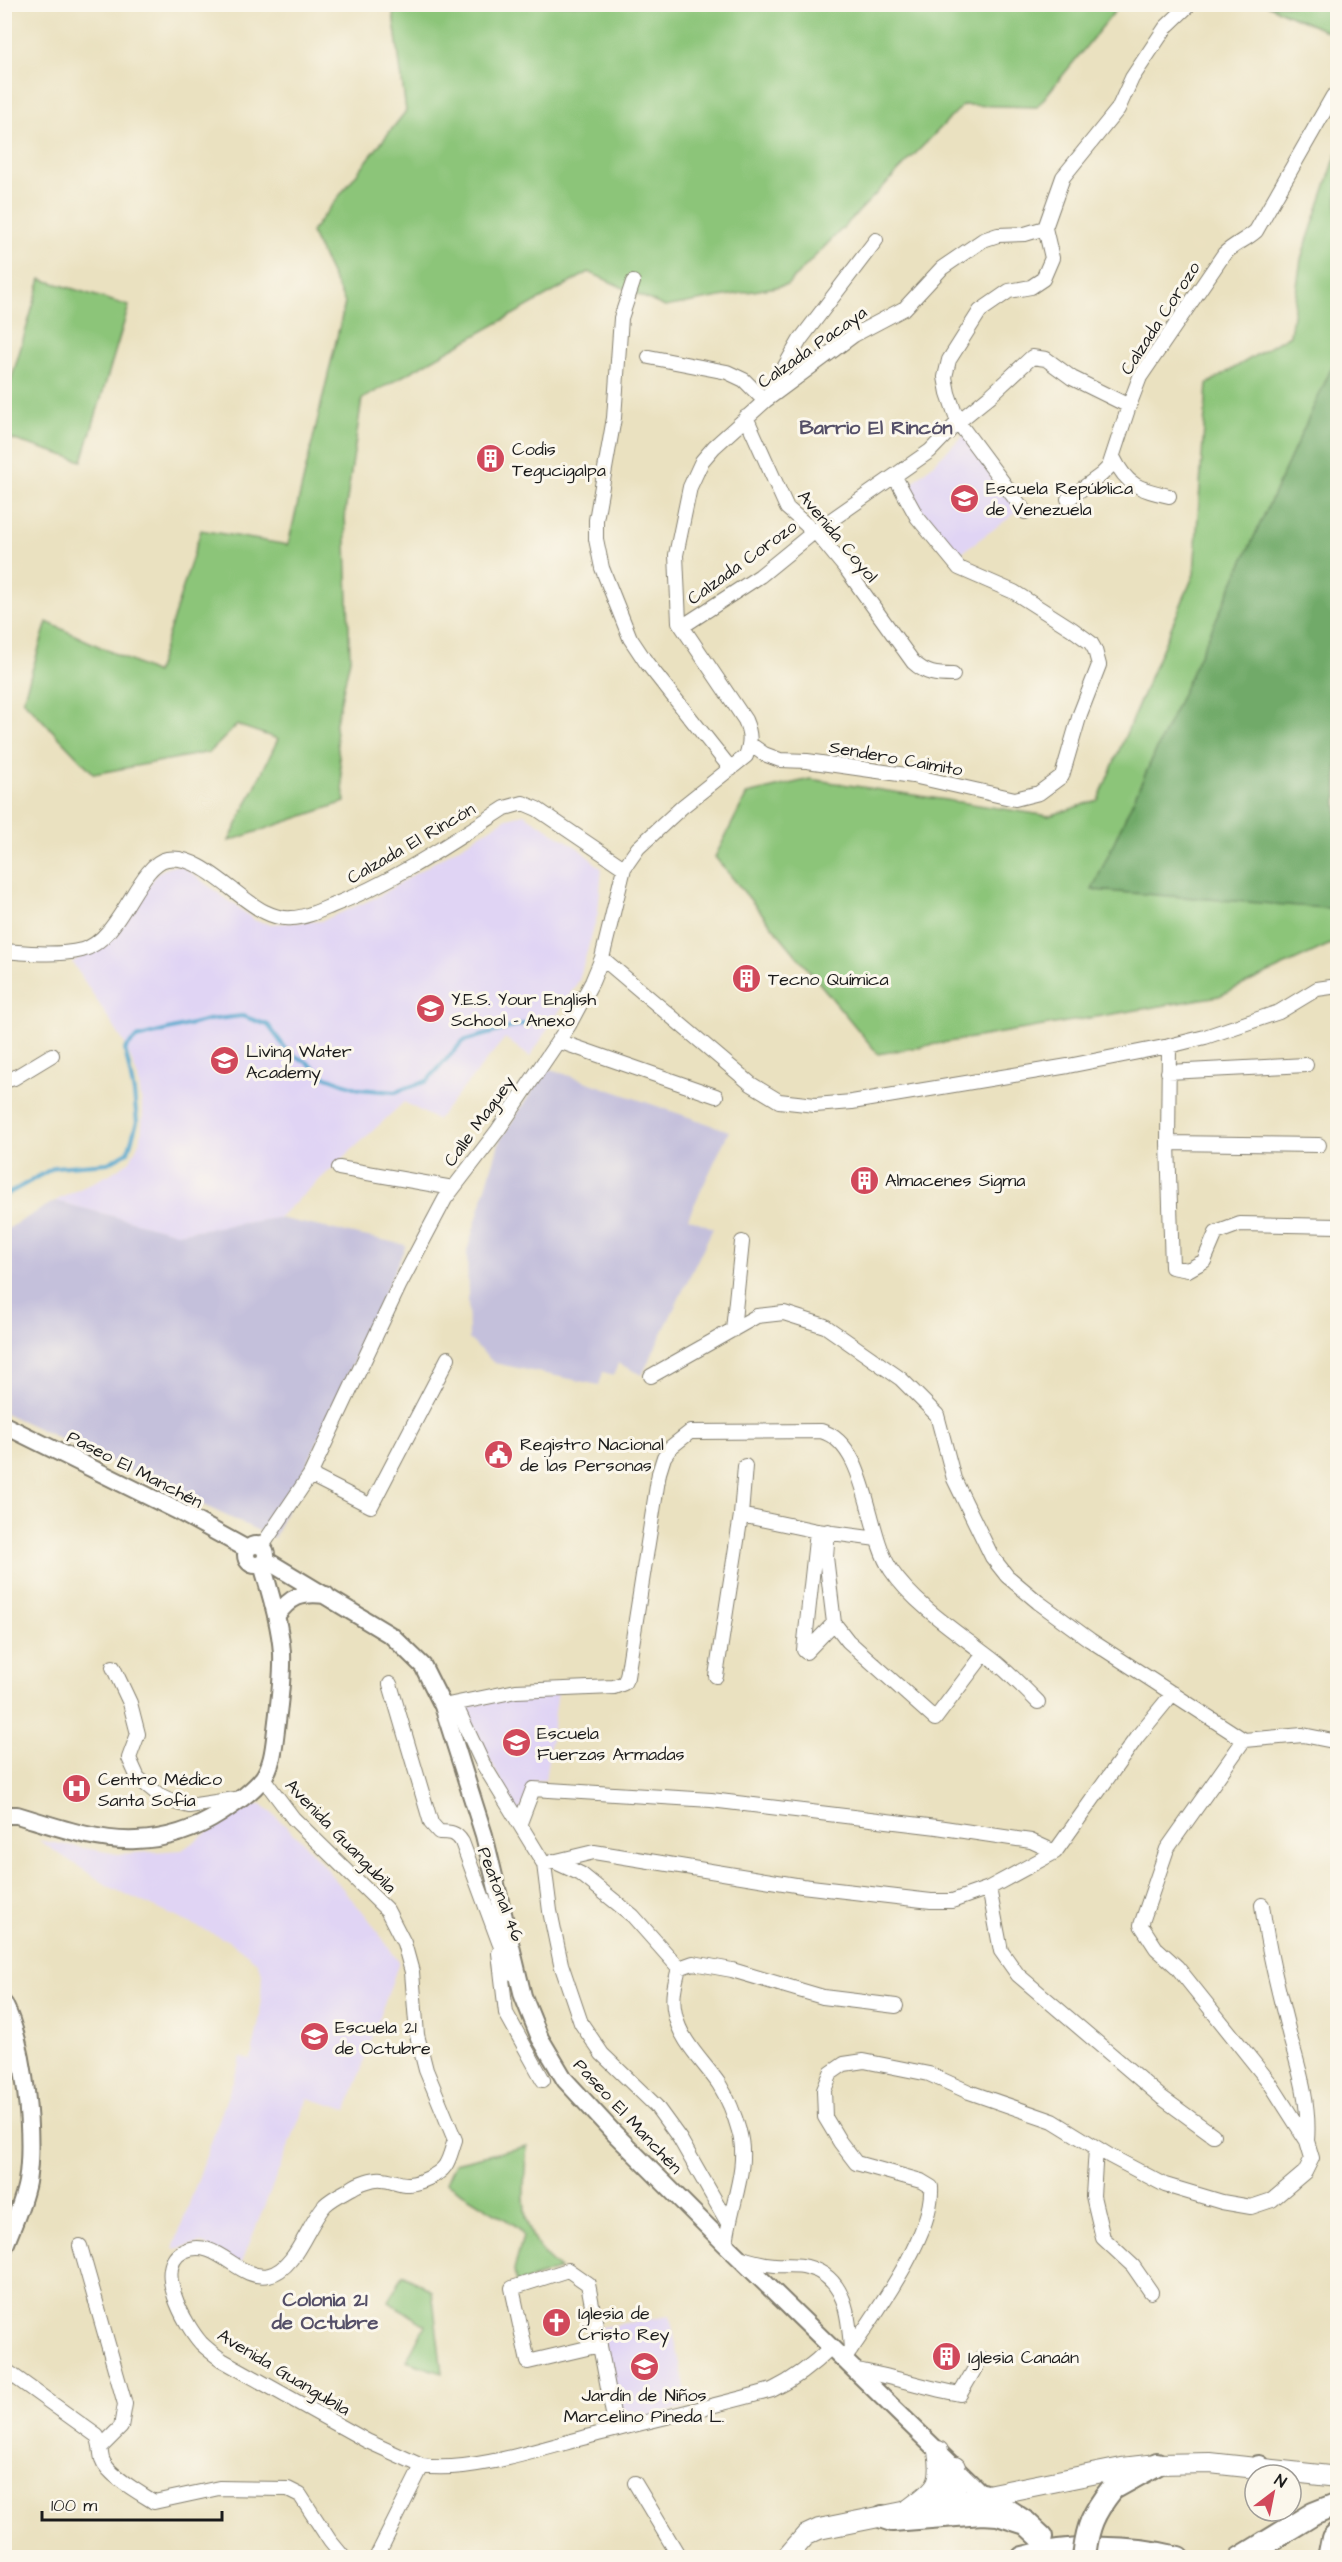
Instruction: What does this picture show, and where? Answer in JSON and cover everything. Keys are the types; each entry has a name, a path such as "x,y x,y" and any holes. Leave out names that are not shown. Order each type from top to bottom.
{"highway":[{"path":"1084,2558 1087,2532 1096,2510 1112,2489 1157,2464"},
{"path":"883,2517 892,2520 982,2513 998,2514 1034,2530 983,2495"},
{"path":"1241,2558 1313,2514 1338,2504"},
{"path":"1278,2534 1279,2523"},
{"path":"1329,2558 1333,2538 1338,2533"},
{"path":"1023,2558 1056,2552 1115,2549 1153,2551 1178,2558"}],"main road":[{"path":"905,2512 938,2485 941,2470 938,2451"},
{"path":"786,2558 806,2535 819,2529 983,2495 1157,2464 1185,2462 1243,2469"},
{"path":"944,2504 954,2492 959,2480 955,2467"},
{"path":"1303,2474 1338,2477"}],"street":[{"path":"1024,512 958,422 945,377 949,360 980,311 1003,294 1038,284 1043,279 1052,258 1045,228 1063,177 1118,109 1132,78 1166,27 1190,4"},
{"name":"Calzada Corozo","path":"683,626 759,576 814,532 930,451 958,422 991,396 1032,357 1046,359 1072,378 1129,406 1140,376 1224,254 1235,243 1248,238 1256,231 1333,96"},
{"name":"Calzada Pacaya","path":"750,744 751,732 745,720 679,622 676,555 690,487 702,462 714,447 765,401 854,335 905,308 942,268 983,240 998,235 1025,234 1045,228"},
{"path":"649,357 727,372 744,380 765,401 800,340 876,240"},
{"path":"633,282 621,318 614,418 596,520 596,539 602,568 617,610 635,646 731,768"},
{"path":"1068,499 1101,475 1109,466 1129,406"},
{"name":"Avenida Coyol","path":"746,417 787,508 814,532 847,570 913,662 923,671 934,675 953,675"},
{"path":"1113,457 1119,469 1139,489 1169,496"},
{"name":"Sendero Caimito","path":"750,744 764,754 780,760 807,761 913,776 1015,799 1039,793 1056,782 1066,765 1080,714 1099,664 1091,643 1014,592 959,568 917,517 895,477"},
{"name":"Calle Maguey","path":"259,1555 310,1475 399,1286 453,1188 498,1130 558,1041 592,982 602,958 624,868 638,848 682,807 746,756 750,744"},
{"name":"Calzada El Rincón","path":"4,951 37,954 83,950 102,938 125,910 149,871 165,859 184,860 197,866 264,912 293,919 366,892 505,808 523,803 537,809 624,868"},
{"path":"602,958 751,1084 779,1101 815,1105 852,1102 1068,1066 1169,1046 1205,1037 1279,1012 1317,989 1338,986"},
{"path":"558,1041 716,1096"},
{"path":"1169,1046 1168,1143 1172,1267 1188,1270 1204,1261 1216,1233 1240,1224 1338,1226"},
{"path":"4,1081 14,1078 52,1055"},
{"path":"1168,1072 1306,1065"},
{"path":"1168,1143 1320,1145"},
{"path":"339,1168 453,1188"},
{"path":"733,1330 742,1242"},
{"path":"651,1376 757,1316 784,1313 825,1326 901,1379 937,1415 954,1479 992,1557 1007,1576 1038,1602 1090,1640 1244,1740 1303,1735 1338,1742"},
{"path":"310,1475 371,1506 448,1359"},
{"name":"Paseo El Manchén","path":"4,1425 176,1510 259,1555 392,1636 423,1666 449,1705 484,1835 523,1996 540,2038 565,2080 612,2131 732,2251 831,2347 850,2360 983,2495"},
{"path":"850,2360 849,2319 841,2293 826,2275 807,2267 776,2266 732,2251 728,2223 680,2139 656,2106 602,2054 581,2023 561,1964 550,1911 548,1863 483,1764 449,1705 516,1691 614,1687 624,1683 627,1677 659,1473 664,1457 671,1447 690,1432 821,1431 833,1434 848,1451 864,1490 877,1539 891,1569 909,1590 947,1625 1038,1702"},
{"path":"716,1676 741,1515 745,1466"},
{"path":"741,1515 877,1539"},
{"path":"823,1531 834,1623 848,1641 935,1719 984,1654"},
{"path":"823,1531 804,1650 806,1652 834,1623"},
{"path":"4,1815 16,1815 100,1837 135,1841 171,1836 189,1831 206,1822 242,1798 263,1778 272,1755 281,1687 282,1652 276,1616 259,1555"},
{"path":"276,1616 287,1601 298,1596 312,1593 327,1595"},
{"path":"113,1667 130,1703 138,1734 129,1758 138,1778 159,1795 189,1806 242,1798"},
{"name":"Peatonal 46","path":"390,1684 431,1823 439,1832 451,1832 458,1835 462,1842 499,1942 523,1996"},
{"path":"548,1863 594,1852 802,1886 931,1901 952,1901 988,1888 1055,1852 1137,1737 1173,1693"},
{"path":"850,2360 911,2253 932,2200 931,2187 921,2181 856,2163 840,2142 825,2117 824,2090 831,2073 844,2064 864,2061 929,2074 969,2092 1053,2121 1096,2148 1165,2185 1200,2196 1251,2207 1272,2200 1305,2172 1312,2158 1306,2141 1270,2083 1177,1966 1156,1948 1141,1925 1167,1849 1244,1740"},
{"name":"Avenida Guangubila","path":"263,1778 293,1818 387,1910 404,1943 412,1972 417,2035 426,2070 455,2140 445,2166 430,2177 409,2184 381,2178 356,2185 326,2205 304,2234 283,2269 269,2275 248,2271 214,2251 198,2247 183,2251 174,2259 170,2278 188,2325 202,2344 222,2360 367,2441 422,2466 469,2465 530,2452 772,2390 789,2382 809,2368 831,2347"},
{"path":"520,1823 533,1789 583,1791 711,1800 937,1827 1031,1841 1055,1852"},
{"path":"548,1863 581,1874 633,1916 663,1953 679,1968"},
{"path":"988,1888 1001,1951 1018,1975 1169,2104 1213,2135"},
{"path":"1262,1905 1267,1943 1302,2077 1308,2122 1306,2141"},
{"path":"499,1942 506,2013 543,2080"},
{"path":"679,1968 693,1963 732,1970 824,1996 896,2006"},
{"path":"679,1968 673,1990 675,2014 686,2040 720,2086 739,2132 743,2163 728,2223"},
{"path":"4,2004 11,2017 26,2093 29,2154 27,2183 4,2247"},
{"path":"1096,2148 1093,2196 1103,2238 1132,2266 1151,2292"},
{"path":"80,2246 125,2404 121,2427 102,2446"},
{"path":"600,2345 528,2362 512,2288 568,2270 588,2284 600,2345 616,2429"},
{"path":"850,2360 928,2389 960,2394 981,2358"},
{"path":"4,2369 98,2436 102,2446 102,2459 107,2468 154,2502 219,2488 281,2487 295,2491 344,2558"},
{"path":"376,2558 422,2466"},
{"path":"635,2483 680,2558"}],"shaded area":[{"name":"Escuela República de Venezuela","path":"967,432 1023,508 955,557 906,489"},
{"path":"524,814 578,848 602,869 598,913 579,980 530,1057 505,1038 437,1120 404,1102 278,1218 177,1233 55,1201 110,1174 130,1161 141,1138 143,1112 138,1078 125,1044 72,962 114,938 157,873 170,866 182,866 256,921 270,924 322,921 377,897 507,818"},
{"path":"547,1068 729,1131 688,1218 713,1228 642,1375 618,1363 614,1375 603,1372 599,1385 494,1363 469,1339 467,1251 500,1140"},
{"path":"55,1201 177,1233 278,1218 406,1245 274,1538 5,1413 4,1231"},
{"name":"Escuela Fuerzas Armadas","path":"558,1692 545,1780 533,1781 519,1815 462,1708 511,1697"},
{"name":"Escuela 21 de Octubre","path":"247,1805 263,1805 302,1841 368,1918 399,1962 347,2110 308,2098 239,2269 202,2243 173,2249 241,2058 251,2059 260,2016 262,1973 257,1962 231,1942 110,1887 38,1840 118,1854 182,1850"},
{"name":"Jardín de Niños Marcelino Pineda L.","path":"670,2316 689,2406 619,2425 601,2327"}],"green space":[{"path":"392,5 1120,5 1037,107 963,105 787,285 665,307 589,272 362,399 345,513 350,659 335,727 345,802 229,841 278,739 237,725 210,752 94,774 23,700 47,622 156,673 201,530 288,545 345,303 311,232 406,111"},
{"path":"1267,5 1337,5 1337,36"},
{"path":"1337,153 1337,941 1219,996 878,1054 715,857 747,794 810,779 1049,816 1098,800 1194,574 1207,384 1290,335 1301,259"},
{"path":"41,279 129,306 82,461 5,437 5,401"},
{"path":"1337,356 1337,909 1092,890"},
{"path":"527,2146 524,2198 529,2228 536,2243 560,2269 516,2284 514,2270 523,2236 518,2227 446,2183 455,2163"},
{"path":"403,2274 432,2291 442,2373 406,2361 425,2325 389,2301"}],"waterway":[{"path":"4,1196 55,1167 108,1163 128,1152 137,1122 125,1049 136,1038 208,1020 242,1016 268,1025 289,1053 307,1062 324,1076 359,1089 395,1092 427,1081 463,1041 541,1019"}],"place":[{"name":"Codis Tegucigalpa","path":"491,459"},
{"name":"Escuela República de Venezuela","path":"965,498"},
{"name":"Tecno Química","path":"747,979"},
{"name":"Y.E.S. Your English School - Anexo","path":"430,1009"},
{"name":"Living Water Academy","path":"225,1061"},
{"name":"Almacenes Sigma","path":"864,1180"},
{"name":"Registro Nacional de las Personas","path":"499,1454"},
{"name":"Escuela Fuerzas Armadas","path":"516,1743"},
{"name":"Centro Médico Santa Sofía","path":"77,1789"},
{"name":"Escuela 21 de Octubre","path":"314,2037"},
{"name":"Iglesia de Cristo Rey","path":"557,2323"},
{"name":"Iglesia Canaán","path":"947,2357"},
{"name":"Jardín de Niños Marcelino Pineda L.","path":"644,2366"}],"district":[{"name":"Barrio El Rincón","path":"876,427"},
{"name":"Colonia 21 de Octubre","path":"325,2310"}]}
